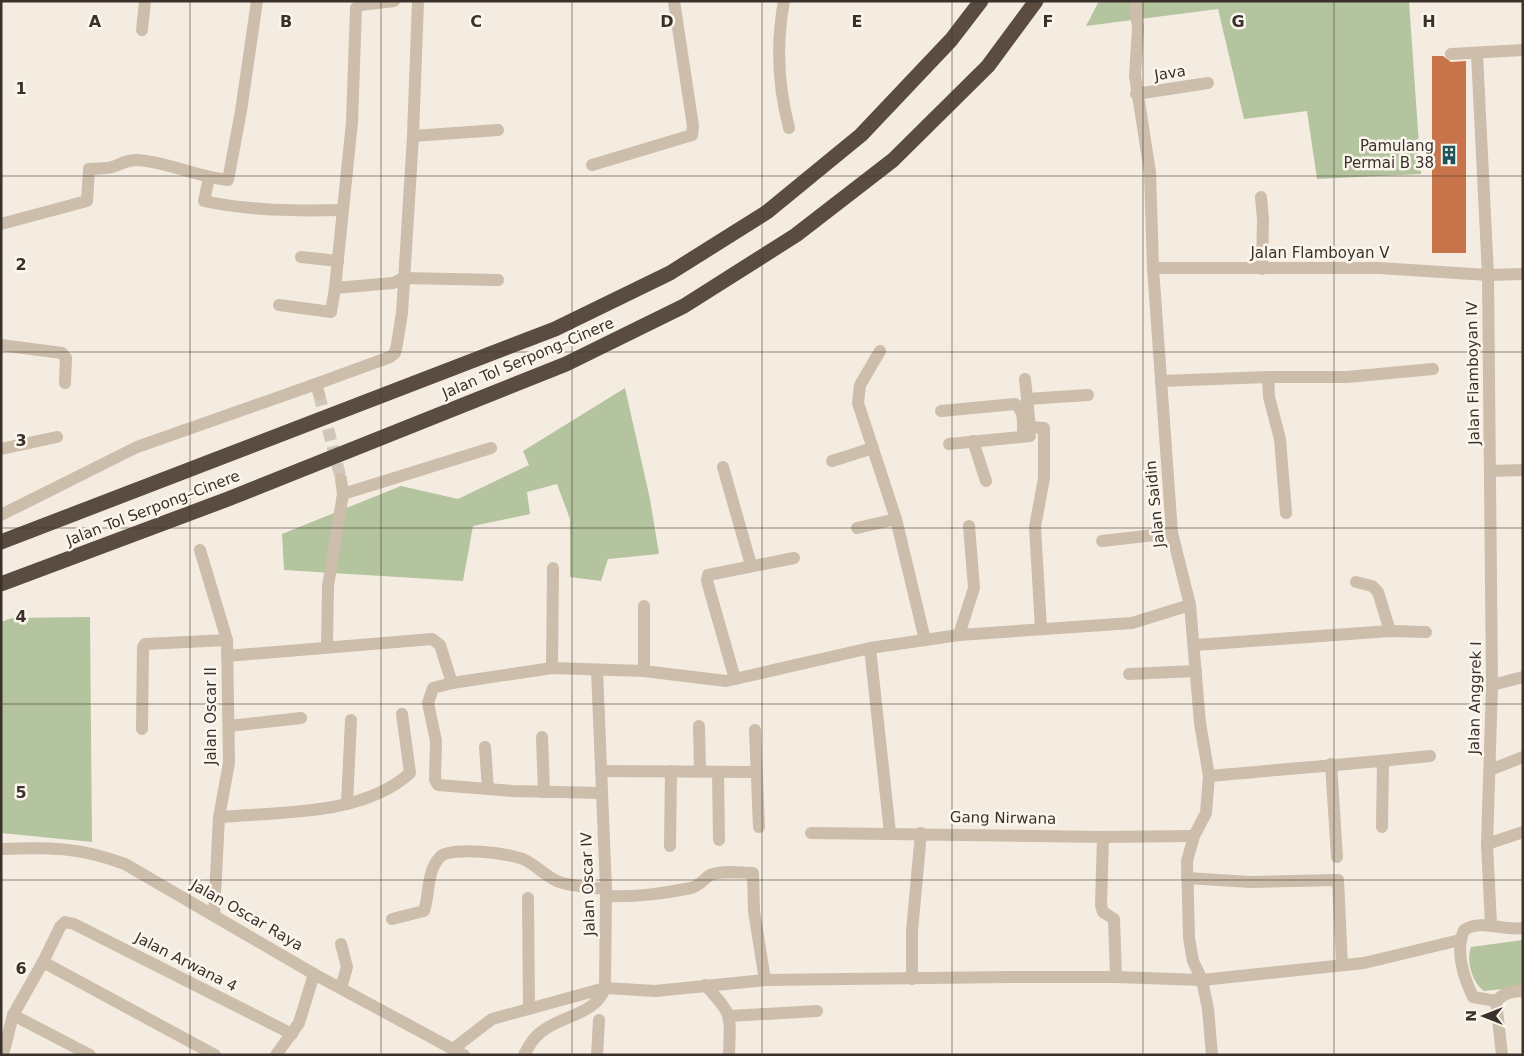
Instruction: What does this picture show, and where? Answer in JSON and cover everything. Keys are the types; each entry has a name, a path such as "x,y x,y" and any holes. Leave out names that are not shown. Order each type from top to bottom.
{"highway":[{"name":"Jalan Tol Serpong–Cinere","path":"1,542 555,329 670,272 767,212 861,135 951,40 981,1"},
{"name":"Jalan Tol Serpong–Cinere","path":"1,584 228,499 566,364 684,306 796,235 893,160 988,66 1036,1"}],"street":[{"path":"142,30 144,1"},
{"path":"1,224 87,200 89,169 111,168 126,160 165,163 173,169 209,178 228,180 241,112 256,1"},
{"path":"279,305 331,312 352,122 356,4 394,1"},
{"path":"1,515 138,447 318,389 390,357 395,353 402,313 413,136 418,1"},
{"path":"592,165 692,135 694,126 674,1"},
{"path":"784,1 779,67 782,98 789,128"},
{"name":"Jalan Saidin","path":"1135,1 1138,28 1135,76 1136,94 1150,172 1152,268 1172,533 1190,605 1195,645 1200,723 1209,776 1206,813 1194,836 1186,861 1189,938 1193,961 1202,980 1208,1009 1212,1055"},
{"path":"1451,54 1523,50"},
{"path":"1478,54 1488,275"},
{"name":"Java","path":"1136,94 1208,83"},
{"path":"413,136 498,130"},
{"path":"209,178 204,201 233,207 287,211 343,210"},
{"path":"1261,197 1262,269"},
{"path":"302,257 338,261"},
{"name":"Jalan Flamboyan V","path":"1152,268 1379,268 1488,275 1523,274"},
{"name":"Jalan Flamboyan IV","path":"1488,275 1490,471"},
{"path":"335,288 393,284 403,278 498,280"},
{"path":"1,346 62,353 66,358 65,383"},
{"path":"880,351 865,375 858,396 862,416 896,519 925,640"},
{"path":"1161,381 1268,377 1348,377 1433,369"},
{"path":"1268,377 1268,397 1280,439 1286,512"},
{"path":"1025,378 1030,427 1044,427 1044,478 1035,527 1041,629"},
{"path":"1027,399 1088,395"},
{"path":"941,411 1017,405 1022,414 1023,436"},
{"path":"950,444 973,440 1039,435 1043,439"},
{"path":"1,449 57,437"},
{"path":"973,440 986,481"},
{"path":"343,494 491,448"},
{"path":"832,461 873,448"},
{"path":"723,467 751,566"},
{"path":"1490,471 1523,470"},
{"name":"Jalan Anggrek I","path":"1490,471 1492,685 1488,844 1491,926"},
{"path":"327,646 328,586 343,494 341,480"},
{"path":"858,528 896,519"},
{"path":"959,635 974,588 968,526"},
{"path":"1102,541 1172,533"},
{"name":"Jalan Oscar II","path":"200,550 227,640 230,763 219,817 214,915"},
{"path":"735,679 707,579 710,573 794,558"},
{"path":"552,668 554,568"},
{"path":"1356,582 1375,588 1390,631"},
{"path":"600,793 438,786 435,781 436,741 428,703 433,688 452,683 552,668 644,670 726,681 870,648 959,635 1132,622 1190,605"},
{"path":"644,606 644,670"},
{"path":"1195,645 1390,631 1426,632"},
{"path":"227,656 327,646 432,639 440,645 452,683"},
{"path":"142,729 143,648 145,644 227,640"},
{"path":"870,648 890,834"},
{"name":"Jalan Oscar IV","path":"597,670 600,793 606,893 605,988"},
{"path":"1129,674 1196,671"},
{"path":"1492,685 1523,677"},
{"path":"219,817 316,810 347,804 376,793 403,779 410,773 402,714"},
{"path":"230,726 301,718"},
{"path":"347,804 351,720"},
{"path":"699,726 700,772"},
{"path":"755,730 759,827"},
{"path":"542,737 544,792"},
{"path":"486,746 488,789"},
{"path":"1209,776 1331,764 1383,762 1430,756"},
{"path":"1490,770 1523,757"},
{"path":"1382,827 1383,762"},
{"path":"1331,764 1337,858"},
{"path":"600,771 756,772"},
{"path":"670,846 671,772"},
{"path":"718,772 719,840"},
{"name":"Gang Nirwana","path":"811,832 1103,837 1194,836"},
{"path":"1488,844 1523,832"},
{"path":"912,979 912,931 922,833"},
{"path":"1103,837 1101,905 1103,912 1114,919 1116,976"},
{"name":"Jalan Oscar Raya","path":"1,849 50,847 96,854 149,876 314,974 458,1052"},
{"path":"392,919 424,911 431,873 439,858 452,853 501,853 512,855 525,860 557,882 606,893 644,897 680,888 691,888 709,876 718,873 753,873 754,911 765,980"},
{"path":"1187,878 1250,882 1338,880 1342,965"},
{"path":"528,898 529,1008"},
{"name":"Jalan Arwana 4","path":"43,962 60,927 65,922 82,928 292,1034"},
{"path":"1523,928 1514,929 1491,926 1467,928 1460,940 1461,963 1473,997 1496,1001 1512,992 1523,991"},
{"path":"458,1052 492,1019 605,988 655,991 765,980 1116,976 1202,980 1373,961 1460,940"},
{"path":"341,944 347,967 341,988"},
{"path":"4,1055 13,1014 43,962 216,1055"},
{"path":"276,1055 292,1034 303,1012 314,974"},
{"path":"705,985 726,1007 730,1016 729,1055"},
{"path":"524,1055 540,1032 589,1008 602,998 605,988"},
{"path":"1496,1001 1502,1055"},
{"path":"730,1016 817,1010"},
{"path":"13,1014 90,1055"},
{"path":"597,1055 599,1020"}],"green space":[{"path":"1099,1 1409,1 1421,174 1317,179 1307,111 1244,119 1218,9 1086,26"},
{"path":"625,388 650,499 659,554 608,559 601,581 570,577 570,519 557,484 527,492 530,514 473,526 463,581 284,570 282,534 401,486 458,499 529,465 523,451"},
{"path":"90,617 92,842 1,833 1,622 12,618"},
{"path":"1523,940 1523,987 1484,991 1476,983 1471,971 1469,958 1471,947"}],"building":[{"name":"Pamulang Permai B 38","path":"1432,56 1443,56 1451,62 1466,61 1466,253 1432,253"}],"tunnel":[{"path":"319,394 341,479"}],"place":[{"name":"Pamulang Permai B 38","path":"1449,155"}]}
